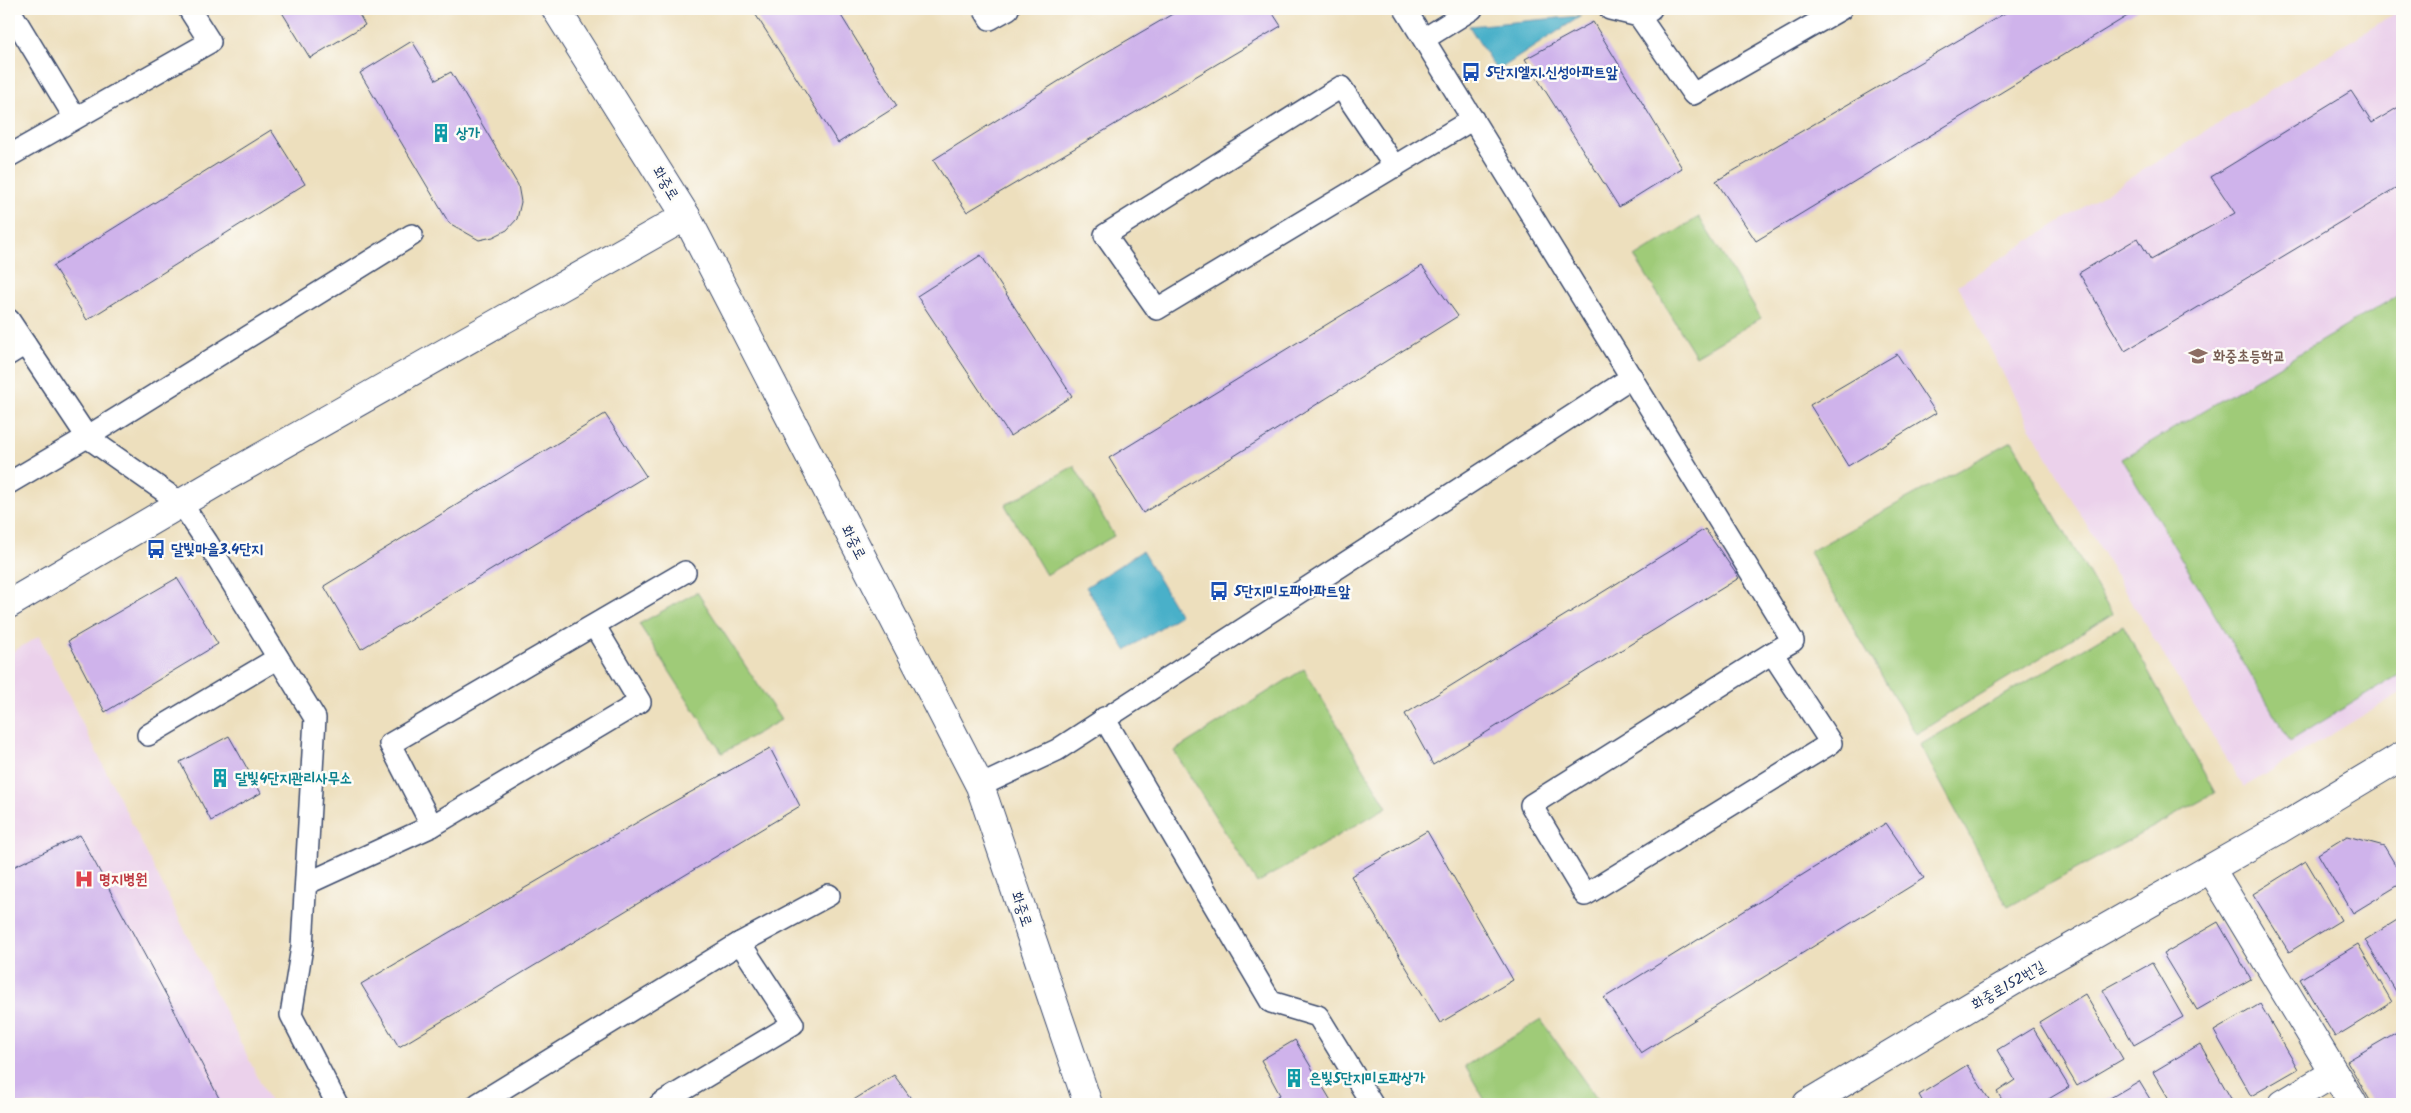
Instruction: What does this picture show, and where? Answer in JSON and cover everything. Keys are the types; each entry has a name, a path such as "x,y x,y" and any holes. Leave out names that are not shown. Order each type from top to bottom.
{"street":[{"name":"화중로","path":"556,9 686,216 980,786 1088,1104"},
{"path":"9,604 181,503 686,216"},
{"name":"화중로152번길","path":"1807,1104 2030,972 2400,762"},
{"path":"2211,868 2353,1104"},
{"path":"2283,1104 2334,1073"}],"lane":[{"path":"9,9 75,118"},
{"path":"9,156 210,42 189,9"},
{"path":"984,9 990,19 1008,9"},
{"path":"1405,9 1793,641 1772,654 1531,806 1585,894 1831,743 1772,654"},
{"path":"1424,39 1472,9"},
{"path":"1610,9 1645,12 1694,94 1841,9"},
{"path":"1395,167 1341,87 1105,235 1157,309 1395,167 1473,119"},
{"path":"9,483 87,437 412,236"},
{"path":"9,320 17,349 87,437 181,503 315,718 302,948 291,1015 337,1104"},
{"path":"980,786 1057,750 1632,377"},
{"path":"432,826 390,744 684,572"},
{"path":"306,884 432,826 640,702 594,626"},
{"path":"148,735 278,658"},
{"path":"1104,718 1271,1002 1318,1016 1372,1104"},
{"path":"478,1104 740,943 829,895"},
{"path":"660,1104 793,1024 740,943"}],"shaded area":[{"name":"화중초등학교","path":"2402,9 2402,692 2244,787 2132,603 2030,427 1958,285"},
{"name":"명지병원","path":"39,636 271,1104 9,1104 9,654"}],"green space":[{"path":"1699,217 1761,318 1696,356 1635,257"},
{"path":"2402,293 2402,673 2290,741 2122,459"},
{"path":"2012,441 2112,614 1916,734 1809,552"},
{"path":"1074,466 1114,536 1046,575 1005,505"},
{"path":"697,592 781,720 722,753 639,624"},
{"path":"2123,625 2215,793 2008,907 1920,745"},
{"path":"1304,669 1387,807 1257,883 1174,751"},
{"path":"1541,1020 1597,1099 1588,1104 1487,1104 1465,1066"}],"water":[{"path":"1581,16 1497,71 1469,26"},
{"path":"1142,551 1180,615 1126,650 1086,587"}],"building":[{"path":"280,9 356,9 365,25 310,58"},
{"path":"752,9 837,9 897,106 838,143"},
{"path":"1181,9 1270,9 1281,26 967,212 933,160 1083,66"},
{"path":"2012,9 2139,9 1756,241 1716,181"},
{"path":"1593,22 1682,168 1619,207 1525,59"},
{"name":"상가","path":"412,41 436,80 451,72 518,185 521,202 517,219 507,230 493,237 479,240 449,223 360,73"},
{"name":"화중초등학교","path":"2351,91 2372,123 2402,105 2402,185 2125,351 2079,273 2138,238 2151,260 2235,213 2211,177"},
{"path":"271,130 305,184 87,320 53,266"},
{"path":"981,255 1072,396 1010,436 917,296"},
{"path":"1422,266 1458,316 1143,513 1109,458"},
{"path":"1897,354 1936,413 1848,466 1810,405"},
{"path":"605,414 646,476 361,649 324,586"},
{"path":"1705,529 1739,578 1433,765 1405,714"},
{"path":"177,578 218,644 105,712 68,641"},
{"name":"달빛4단지관리사무소","path":"229,736 261,793 211,821 180,762"},
{"path":"770,748 800,806 399,1047 361,984 648,816"},
{"path":"1886,823 1924,878 1641,1053 1604,998"},
{"path":"1427,831 1513,980 1440,1023 1351,876"},
{"path":"80,835 170,1002 222,1104 9,1104 9,869"},
{"path":"2347,836 2384,846 2402,876 2402,883 2353,913 2318,854"},
{"path":"2306,861 2341,920 2289,952 2253,894"},
{"path":"2402,917 2402,996 2400,998 2365,940"},
{"path":"2218,922 2251,979 2197,1010 2163,954"},
{"path":"2358,944 2392,1002 2335,1037 2300,979"},
{"path":"2152,963 2183,1017 2134,1045 2103,990"},
{"path":"2085,994 2123,1059 2077,1086 2039,1022"},
{"path":"2260,1004 2298,1069 2251,1096 2214,1031"},
{"path":"2033,1028 2069,1087 2040,1104 2005,1104 1997,1092 2015,1080 1997,1050"},
{"path":"2402,1029 2402,1104 2372,1104 2347,1061"},
{"name":"은빛5단지미도파상가","path":"1295,1040 1333,1104 1264,1104 1280,1095 1261,1060"},
{"path":"2200,1044 2234,1104 2172,1104 2153,1072"},
{"path":"1967,1065 1992,1104 1924,1104 1919,1095"},
{"path":"894,1075 915,1104 847,1104"},
{"path":"2139,1081 2153,1104 2100,1104"}],"place":[{"name":"5단지엘지.신성아파트앞","path":"1471,72"},
{"name":"상가","path":"441,133"},
{"name":"화중초등학교","path":"2198,356"},
{"name":"달빛마을3.4단지","path":"156,549"},
{"name":"5단지미도파아파트앞","path":"1219,591"},
{"name":"달빛4단지관리사무소","path":"220,778"},
{"name":"명지병원","path":"84,879"},
{"name":"은빛5단지미도파상가","path":"1294,1078"}]}
